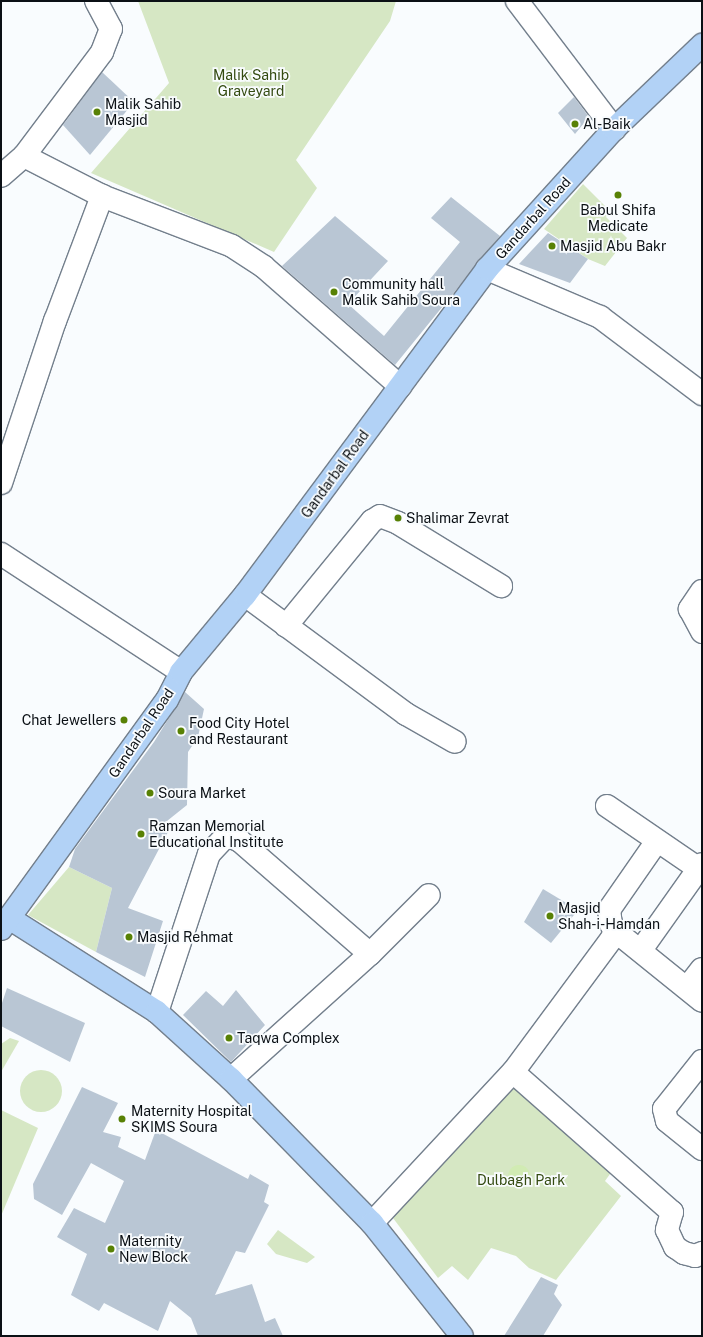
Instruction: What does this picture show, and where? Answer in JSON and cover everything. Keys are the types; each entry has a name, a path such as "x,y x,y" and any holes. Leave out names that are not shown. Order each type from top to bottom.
{"main road":[{"name":"Gandarbal Road","path":"5,924 167,700 181,672 245,596 487,269 614,128 702,45"},
{"path":"5,924 157,1012 231,1079 372,1223 462,1336"}],"street":[{"path":"1,176 24,156 102,52 111,29 96,1"},
{"path":"517,1 614,128"},
{"path":"24,156 102,196 232,246 264,267 400,386"},
{"path":"1,483 55,321 102,196"},
{"path":"487,269 600,317 702,394"},
{"path":"286,626 372,521 380,516 398,523 501,586"},
{"path":"1,554 181,672"},
{"path":"702,591 690,609 702,632"},
{"path":"245,596 406,714 455,742"},
{"path":"607,806 657,841 700,866 641,950"},
{"path":"157,1012 209,854 224,838 231,837 240,841 370,954"},
{"path":"657,841 609,910 611,924 618,935 641,950 694,995 702,968"},
{"path":"231,1079 370,954 429,895"},
{"path":"372,1223 513,1072 606,944 618,935"},
{"path":"702,1061 664,1109 667,1121 702,1149"},
{"path":"513,1072 667,1206 672,1212 667,1230 668,1238 675,1247 684,1253 702,1253"}],"green space":[{"name":"Malik Sahib Graveyard","path":"138,1 396,1 390,21 296,160 317,188 274,252 91,173 169,83"},
{"path":"583,184 609,210 606,217 627,238 605,266 588,259 544,229"},
{"path":"69,867 112,888 96,952 28,915"},
{"path":"10,1038 19,1041 1,1072 1,1044"},
{"path":"37,1070 45,1070 53,1073 59,1079 62,1091 59,1103 53,1109 45,1112 37,1112 29,1109 23,1103 20,1095 20,1087 23,1079 29,1073"},
{"name":"Dulbagh Park","path":"512,1077 615,1167 605,1181 621,1196 556,1280 529,1268 516,1256 491,1248 468,1280 452,1266 438,1278 393,1218"},
{"path":"1,1110 38,1128 1,1216"},
{"path":"278,1230 315,1257 307,1263 276,1254 267,1244"}],"shaded area":[{"path":"519,1165 527,1168 530,1176 527,1184 519,1187 511,1184 508,1176 511,1168"}],"building":[{"name":"Malik Sahib Masjid","path":"102,72 134,102 90,155 63,125"},
{"name":"Al-Baik","path":"574,97 589,117 575,134 558,113"},
{"path":"451,197 500,236 395,365 282,266 335,216 388,261 348,304 384,336 460,242 431,218"},
{"name":"Masjid Abu Bakr","path":"548,233 588,259 570,283 519,264"},
{"name":"Soura Market","path":"185,692 204,709 198,737 188,752 187,805 162,825 169,830 128,908 163,921 145,977 96,952 112,888 69,867 75,849 154,742"},
{"name":"Masjid Shah-i-Hamdan","path":"543,889 578,910 551,943 524,922"},
{"path":"7,988 85,1023 70,1062 1,1026 1,1006"},
{"name":"Taqwa Complex","path":"236,990 265,1025 231,1062 183,1015 206,991 223,1006"},
{"path":"82,1087 118,1103 103,1132 121,1137 118,1147 145,1160 156,1130 248,1179 250,1174 269,1185 264,1202 269,1205 245,1253 236,1251 215,1295 252,1284 265,1322 275,1318 283,1336 198,1336 191,1318 170,1301 158,1331 104,1303 99,1311 71,1295 87,1254 57,1237 74,1208 105,1223 124,1181 91,1163 62,1215 34,1199 33,1184"},
{"path":"541,1277 558,1285 554,1294 562,1305 543,1336 504,1336"}],"place":[{"name":"Malik Sahib Masjid","path":"97,112"},
{"name":"Al-Baik","path":"575,124"},
{"name":"Babul Shifa Medicate","path":"618,195"},
{"name":"Masjid Abu Bakr","path":"552,246"},
{"name":"Community hall Malik Sahib Soura","path":"334,292"},
{"name":"Shalimar Zevrat","path":"398,518"},
{"name":"Chat Jewellers","path":"124,720"},
{"name":"Food City Hotel and Restaurant","path":"181,731"},
{"name":"Soura Market","path":"150,793"},
{"name":"Ramzan Memorial Educational Institute","path":"141,834"},
{"name":"Masjid Shah-i-Hamdan","path":"550,916"},
{"name":"Masjid Rehmat","path":"129,937"},
{"name":"Taqwa Complex","path":"229,1038"},
{"name":"Maternity Hospital SKIMS Soura","path":"122,1119"},
{"name":"Maternity New Block","path":"111,1249"}]}
